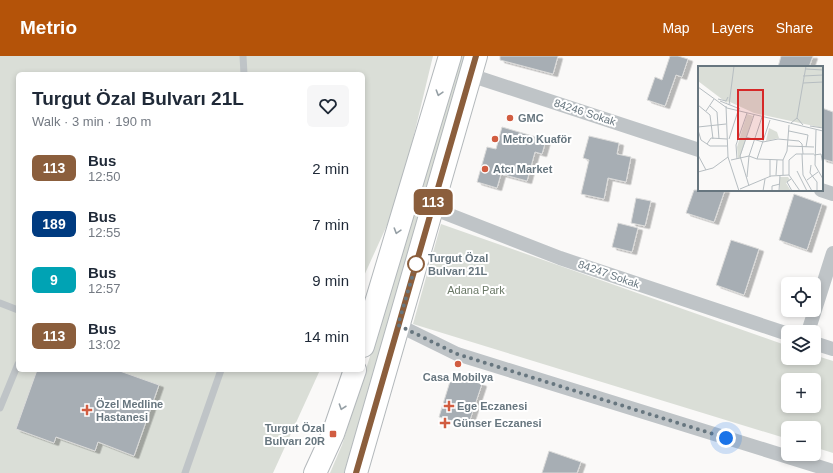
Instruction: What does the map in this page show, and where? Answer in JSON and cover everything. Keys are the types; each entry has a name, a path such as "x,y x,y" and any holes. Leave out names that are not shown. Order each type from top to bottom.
{"main road":[{"path":"365,338 450,56"},
{"path":"357,473 473,66"},
{"path":"315,473 333,434 354,372"}],"street":[{"name":"84246 Sokak","path":"473,66 698,150"},
{"path":"823,191 833,194"},
{"name":"84247 Sokak","path":"432,208 560,258 781,332"},
{"path":"810,325 833,253"},
{"path":"398,325 457,354 833,471"},
{"path":"821,345 833,349"}],"lane":[{"path":"243,56 244,72"},
{"path":"0,303 16,309"},
{"path":"0,408 16,369"},
{"path":"185,473 220,372"}],"green space":[{"path":"0,56 433,56 398,201 365,274 365,72 16,72 16,372 319,372 273,473 0,473"},
{"path":"460,56 466,56 344,473 330,473 342,445 389,296"},
{"name":"Adana Park","path":"441,224 781,344 781,365 821,365 821,357 833,361 833,453 821,449 821,421 781,421 781,437 413,324"}],"building":[{"path":"500,56 558,56 553,74 500,60"},
{"path":"670,56 678,56 688,59 682,77 676,75 665,106 647,100 655,77 662,80"},
{"path":"781,56 813,56 809,66 778,66"},
{"path":"823,108 833,112 833,162 823,159"},
{"path":"502,127 546,140 542,154 535,152 527,181 501,174 497,188 477,182 487,147 496,149"},
{"path":"589,136 619,143 617,154 631,157 626,182 608,178 604,199 581,194 589,160 583,158"},
{"path":"694,190 725,191 714,222 686,213"},
{"path":"794,194 822,204 807,250 779,240"},
{"path":"636,198 651,201 645,226 631,223"},
{"path":"618,223 638,228 632,252 612,247"},
{"path":"731,240 759,249 744,295 716,285"},
{"path":"36,372 123,372 159,385 134,456 98,442 95,451 56,437 54,443 16,429"},
{"path":"452,375 482,384 468,426 439,417"},
{"path":"549,451 581,462 577,473 542,473"}],"bus line":[{"name":"113","path":"356,473 476,56"}],"place":[{"name":"GMC","path":"510,118"},
{"name":"Metro Kuaför","path":"495,139"},
{"name":"Atcı Market","path":"485,169"},
{"name":"Turgut Özal Bulvarı 21L","path":"416,264"},
{"name":"Casa Mobilya","path":"458,364"},
{"name":"Ege Eczanesi","path":"449,406"},
{"name":"Özel Medline Hastanesi","path":"87,410"},
{"name":"Günser Eczanesi","path":"445,423"},
{"name":"Turgut Özal Bulvarı 20R","path":"333,434"}],"route":[{"path":"416,264 398,325 457,354 726,438"}]}
